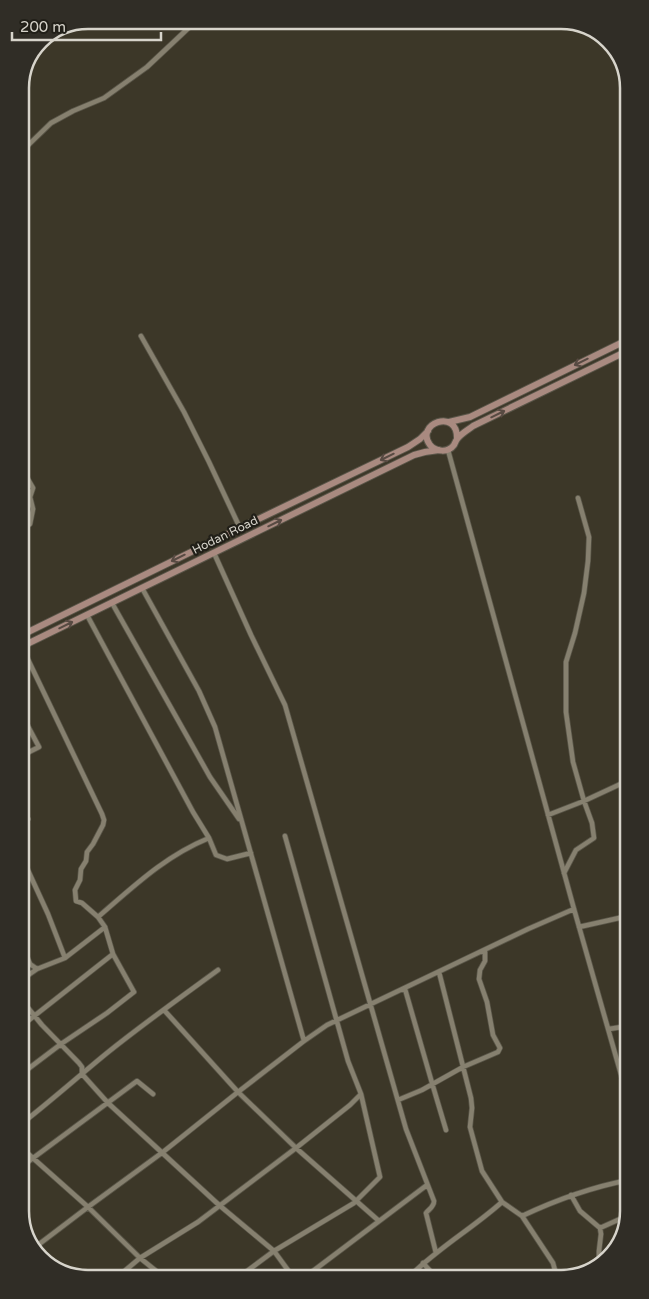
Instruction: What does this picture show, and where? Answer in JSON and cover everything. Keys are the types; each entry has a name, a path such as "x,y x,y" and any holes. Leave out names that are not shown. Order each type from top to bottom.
{"main road":[{"name":"Hodan Road","path":"29,633 408,447 420,439 430,426 439,421 448,422 470,417 620,343"},
{"path":"448,450 457,439 473,426 620,354"},
{"path":"448,422 456,429 457,439"},
{"path":"428,431 430,445 438,450"},
{"name":"Hodan Road","path":"29,644 414,455 424,452 448,450"}],"street":[{"path":"29,144 51,123 104,98 147,67 187,29"},
{"path":"141,336 184,412 240,528"},
{"path":"448,450 620,1070"},
{"path":"29,481 33,488 30,497 32,509 29,524"},
{"path":"564,873 576,850 594,838 592,823 573,762 566,712 566,662 584,593 588,561 589,537 578,498"},
{"path":"214,553 285,705 406,1129 434,1200 432,1207 426,1213 436,1253"},
{"path":"142,588 199,691 215,727 304,1041"},
{"path":"112,603 210,778 242,823"},
{"path":"87,615 193,812 209,838 216,855 227,859 251,853"},
{"path":"29,662 104,820 93,844 87,852 86,861 75,890 76,901 82,903 98,917 105,927 113,954 134,992 29,1068"},
{"path":"29,728 39,747 29,752"},
{"path":"548,815 620,784"},
{"path":"248,1270 274,1251 356,1200 380,1177 361,1094 348,1061 285,836"},
{"path":"98,917 150,872 189,846 209,838"},
{"path":"29,876 48,914 65,958"},
{"path":"39,1244 163,1152 238,1092 327,1025 574,909"},
{"path":"579,927 620,918"},
{"path":"29,975 37,969 65,958 105,927"},
{"path":"398,1100 422,1090 463,1067 498,1052 500,1048 493,1035 487,1002 479,979 480,970 485,962 485,950"},
{"path":"29,1020 113,954"},
{"path":"29,962 37,969"},
{"path":"29,1117 63,1091 108,1052 218,970"},
{"path":"439,972 472,1103 471,1135 482,1171 502,1202 522,1216 554,1263 555,1270"},
{"path":"405,989 446,1130"},
{"path":"29,1010 81,1065 82,1074 108,1103 219,1205 274,1251 288,1270"},
{"path":"164,1010 238,1092 296,1148 379,1221"},
{"path":"609,1029 620,1027"},
{"path":"29,1161 137,1081 153,1094"},
{"path":"125,1270 140,1258 198,1222 350,1106 361,1094"},
{"path":"29,1155 155,1270"},
{"path":"522,1216 571,1195 620,1182"},
{"path":"314,1270 427,1185"},
{"path":"571,1195 580,1211 600,1228 599,1256"},
{"path":"416,1270 488,1215 502,1202"},
{"path":"600,1228 620,1219"},
{"path":"423,1263 429,1270"}]}
